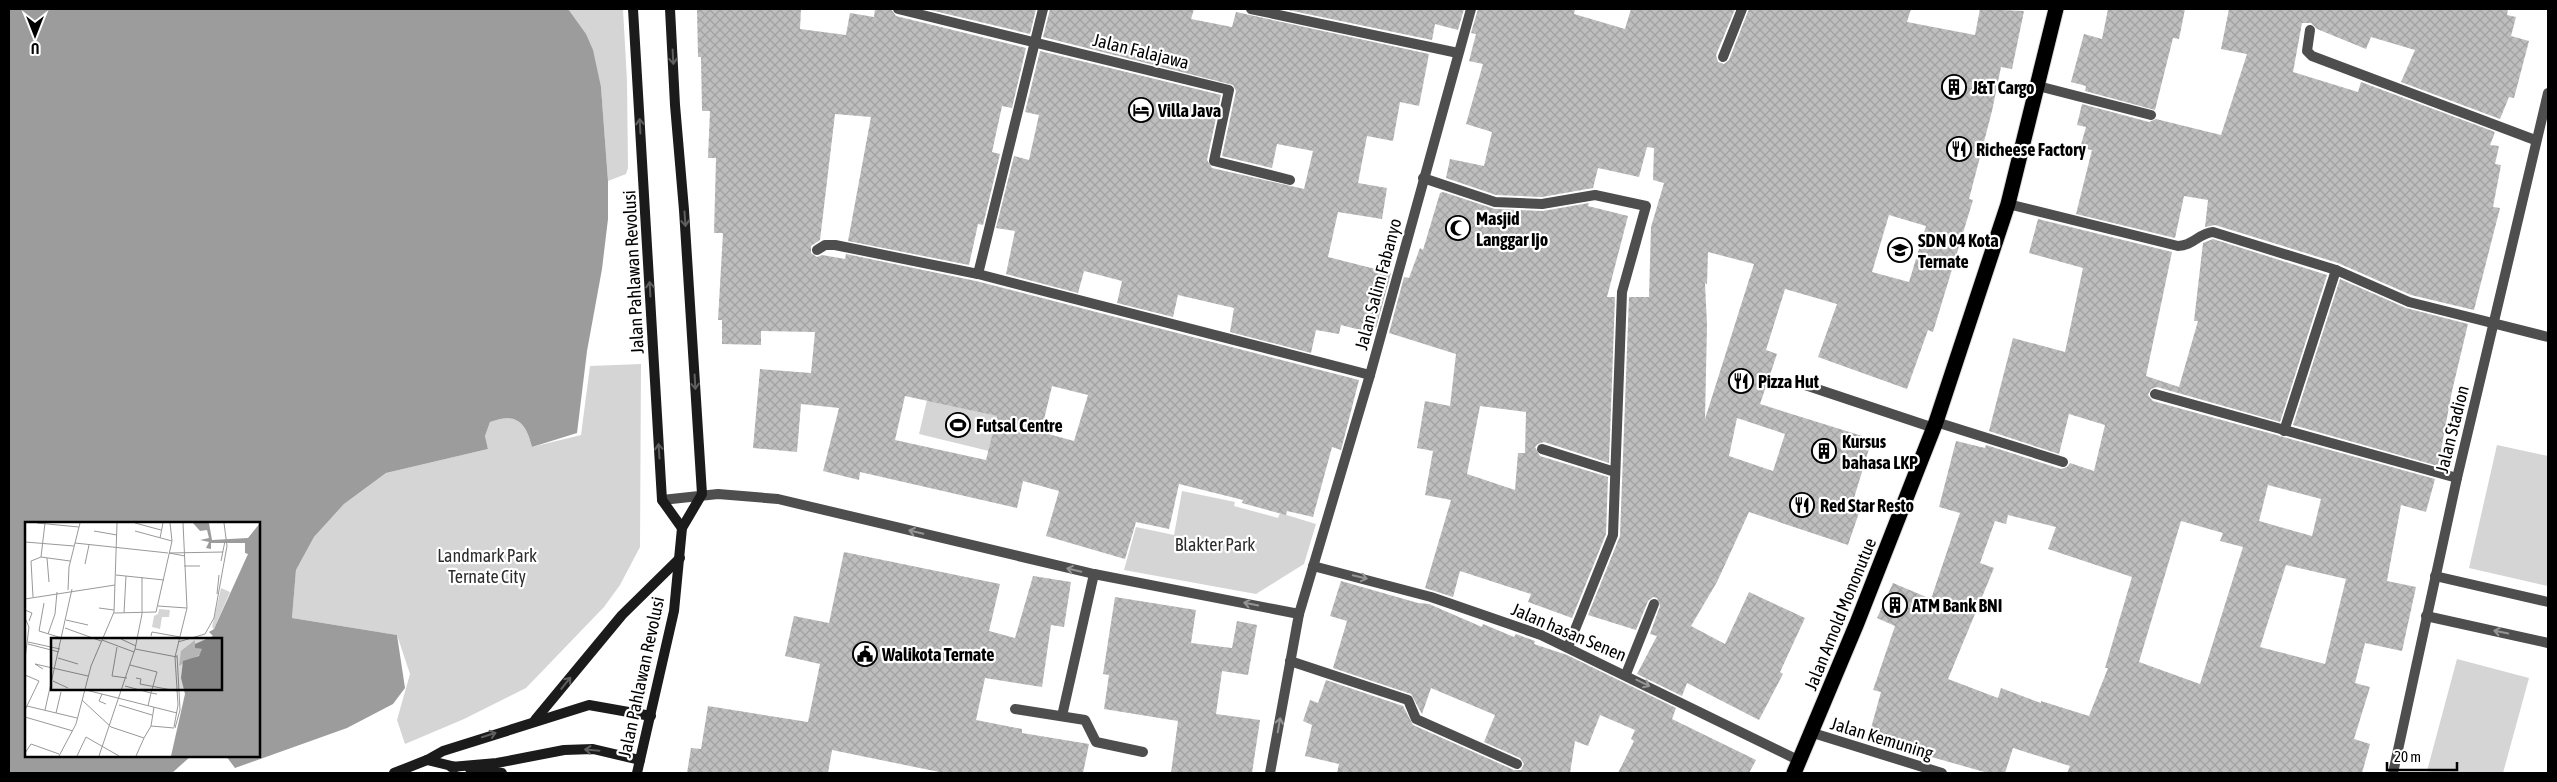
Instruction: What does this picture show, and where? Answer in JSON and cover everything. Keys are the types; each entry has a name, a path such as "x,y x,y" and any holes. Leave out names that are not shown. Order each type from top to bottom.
{"highway":[{"name":"Jalan Arnold Mononutue","path":"1797,767 1813,734 1935,425 2008,204 2056,9"}],"street":[{"name":"Jalan Pahlawan Revolusi","path":"633,9 662,500"},
{"path":"670,9 702,494"},
{"name":"Jalan Falajawa","path":"898,9 1036,41 1229,90 1214,160 1290,180"},
{"path":"978,274 1044,9"},
{"path":"1251,9 1458,53"},
{"name":"Jalan Salim Fabanyo","path":"1270,773 1299,614 1370,375 1471,9"},
{"path":"1723,57 1742,9"},
{"path":"2310,30 2306,51 2312,56 2535,140"},
{"path":"2038,86 2151,115"},
{"name":"Jalan Stadion","path":"2394,773 2457,478 2535,140 2548,93"},
{"path":"1423,178 1495,202 1542,204 1595,195 1646,206 1622,292 1613,535 1568,647"},
{"path":"2008,204 2178,246 2187,246 2205,233 2213,232 2336,270 2409,302 2548,337"},
{"path":"817,250 835,245 978,274 1370,375"},
{"path":"2284,431 2336,270"},
{"path":"1802,384 2063,462"},
{"path":"2155,394 2457,478"},
{"path":"1542,449 1614,472"},
{"name":"Jalan Pahlawan Revolusi","path":"637,773 674,611 682,528 702,494"},
{"path":"682,528 662,500 702,494 778,499 1094,574 1299,614"},
{"path":"535,720 622,615 680,558"},
{"name":"Jalan hasan Senen","path":"1313,566 1431,597 1514,625 1568,647 1626,674 1797,767"},
{"path":"1062,716 1094,574"},
{"path":"2436,576 2548,602"},
{"path":"1626,674 1654,604"},
{"path":"2426,616 2548,643"},
{"path":"1290,662 1408,700 1414,718 1517,764"},
{"path":"394,773 427,760 443,751 535,720 589,705 651,716"},
{"path":"1015,709 1085,720 1096,742 1143,752"},
{"name":"Jalan Kemuning","path":"1813,734 1942,773"},
{"path":"451,767 497,763 564,750 593,749 640,760"},
{"path":"427,760 451,767 502,773"}],"green space":[{"path":"568,9 623,9 627,81 628,168 626,174 608,181 601,87"},
{"name":"Landmark Park Ternate City","path":"641,364 640,547 620,585 604,607 526,688 464,719 405,744 397,720 410,674 397,635 292,618 296,570 314,537 344,504 386,473 488,449 485,436 490,422 507,418 518,421 527,431 532,447 581,435 590,366"},
{"name":"Futsal Centre","path":"927,400 997,416 989,451 919,434"},
{"path":"2497,445 2548,456 2548,586 2469,568"},
{"name":"Blakter Park","path":"1182,491 1235,502 1234,506 1278,518 1280,513 1316,524 1304,564 1256,594 1124,570 1136,527 1174,535"},
{"path":"2457,659 2529,678 2503,773 2435,773 2427,771"}],"shaded area":[{"path":"9,9 568,9 586,34 593,50 601,87 608,181 608,219 602,269 587,351 577,433 532,447 527,431 518,421 507,418 490,422 485,436 488,449 386,473 344,504 314,537 296,570 292,618 397,635 405,688 393,704 347,728 235,768 227,757 260,757 260,522 25,522 25,757 190,757 172,773 9,773"}],"building":[{"path":"697,9 801,9 800,29 846,35 850,13 874,17 875,9 891,9 896,16 1026,48 1012,108 1002,106 992,152 1000,154 983,225 978,224 969,265 848,241 871,117 835,114 820,240 811,246 811,253 817,257 822,255 845,259 846,254 976,281 1359,380 1341,450 1332,447 1313,517 1287,511 1286,515 1242,503 1243,500 1179,484 1169,529 1136,522 1125,559 1046,536 1059,491 1023,481 1017,508 860,472 859,480 823,471 839,408 801,404 797,452 753,448 760,369 811,373 815,332 761,331 761,345 722,344 722,320 718,320 723,233 714,233 716,158 708,158 710,111 702,111 701,57 698,57","holes":["1052,386 1088,395 1074,441 1041,432","905,396 997,416 986,460 895,440"]},
{"path":"926,9 1036,9 1030,34"},
{"path":"1050,9 1194,9 1191,19 1232,27 1236,12 1429,54 1419,106 1400,102 1393,141 1367,136 1358,183 1387,188 1382,219 1338,212 1328,257 1391,273 1376,328 1373,328 1372,333 1341,325 1339,334 1316,330 1311,353 1230,332 1234,308 1178,295 1173,317 1117,303 1122,281 1084,271 1078,293 1006,274 1015,231 996,228 1014,156 1029,160 1039,115 1025,112 1040,51 1221,95 1207,160 1212,168 1304,189 1313,151 1277,144 1272,168 1222,156 1236,91 1233,85 1043,37"},
{"path":"1283,9 1464,9 1458,30 1435,24 1432,40"},
{"path":"1478,9 1575,9 1574,14 1625,29 1631,9 1735,9 1716,55 1718,62 1724,64 1729,60 1749,9 1911,9 1907,22 1975,35 1980,9 2024,11 2012,69 2001,67 1992,111 1969,199 1973,200 1933,332 1928,330 1907,389 1818,357 1837,304 1785,289 1766,350 1777,354 1760,404 1872,439 1854,498 1863,501 1848,545 1749,512 1717,582 1691,626 1725,644 1749,592 1805,618 1780,672 1783,674 1759,720 1687,683 1682,696 1637,674 1657,636 1650,634 1660,606 1657,598 1653,597 1648,601 1636,630 1588,615 1620,536 1629,297 1649,297 1651,227 1664,183 1653,180 1654,148 1647,147 1639,177 1598,168 1593,188 1542,197 1496,195 1446,178 1450,159 1484,166 1492,132 1466,124 1483,64 1469,61 1476,34 1471,33","holes":["1889,215 1926,226 1909,282 1872,272","1708,252 1754,264 1705,419 1707,325 1705,283 1707,284","1737,418 1785,434 1773,471 1729,456"]},
{"path":"2108,9 2185,9 2179,39 2173,38 2155,110 2085,91 2086,86 2071,82 2084,34 2102,39"},
{"path":"2229,9 2508,9 2507,15 2516,17 2511,36 2529,41 2514,98 2509,97 2500,119 2401,82 2415,50 2371,37 2366,49 2317,29 2311,23 2302,23 2293,72 2358,92 2361,82 2495,132 2490,145 2499,146 2495,164 2501,165 2493,207 2500,208 2474,310 2411,295 2338,263 2215,225 2205,227 2208,200 2184,196 2175,238 2076,214 2092,150 2080,148 2086,127 2077,125 2082,104 2149,122 2156,119 2221,135 2247,54 2221,49"},
{"path":"1443,192 1495,209 1543,211 1589,203 1588,206 1628,216 1607,297 1615,297 1609,463 1544,442 1535,447 1540,456 1608,477 1606,534 1572,618 1528,602 1531,594 1460,571 1453,597 1425,588 1451,500 1425,495 1433,451 1417,448 1425,401 1450,406 1456,354 1389,333 1404,277 1409,278 1420,248 1423,250 1440,193","holes":["1480,406 1526,412 1525,453 1518,453 1515,490 1467,474"]},
{"path":"2038,219 2172,252 2146,376 2179,387 2198,321 2194,321 2203,243 2213,239 2327,275 2280,422 2157,387 2151,389 2148,395 2153,401 2435,479 2426,512 2401,505 2387,581 2416,587 2402,651 2365,643 2355,683 2370,687 2354,739 2370,744 2362,773 2067,773 2070,766 2013,748 2005,773 1988,773 1868,739 1881,692 1873,690 1895,626 1877,618 1893,583 1931,599 1960,513 1939,507 1956,441 1985,448 1986,445 2061,469 2067,467 2070,463 2094,471 2105,425 2069,414 2059,454 1989,431 2013,338 2065,352 2083,268 2029,253","holes":["2268,485 2321,499 2312,536 2259,521","2008,515 2056,527 2048,549 2132,577 2105,668 2108,668 2089,716 2041,701 2041,703 2001,688 1998,698 1948,679 1994,568 1980,563 1995,521 2006,524","2181,521 2223,533 2220,541 2243,547 2200,684 2139,662","2286,565 2346,579 2325,664 2260,647"]},
{"path":"2340,279 2406,308 2468,324 2452,391 2438,466 2293,425"},
{"path":"844,552 1000,584 989,631 1015,638 1033,576 1071,582 1064,627 1051,625 1042,687 985,678 976,720 1022,729 1022,733 1089,744 1083,773 944,773 832,750 828,773 687,773 691,748 701,749 708,706 808,722 820,664 785,656 794,616 829,623"},
{"path":"1341,581 1418,603 1429,604 1482,627 1483,624 1514,637 1516,634 1535,641 1534,644 1567,655 1676,708 1672,719 1756,760 1749,773 1618,773 1634,741 1631,739 1635,730 1600,715 1588,746 1575,741 1570,773 1337,773 1339,764 1305,756 1312,725 1303,721 1310,700 1318,703 1326,680 1403,706 1413,725 1514,770 1521,770 1524,764 1520,758 1484,742 1495,715 1431,688 1422,714 1411,694 1333,668 1347,621 1330,616"},
{"path":"1115,597 1196,610 1191,643 1232,648 1237,621 1257,625 1248,675 1222,671 1216,714 1260,720 1252,773 1171,773 1178,721 1104,709 1109,675 1103,674"}],"place":[{"name":"J&T Cargo","path":"1954,87"},
{"name":"Villa Java","path":"1141,110"},
{"name":"Richeese Factory","path":"1959,149"},
{"name":"Masjid Langgar Ijo","path":"1458,228"},
{"name":"SDN 04 Kota Ternate","path":"1900,250"},
{"name":"Pizza Hut","path":"1741,381"},
{"name":"Futsal Centre","path":"958,425"},
{"name":"Kursus bahasa LKP","path":"1824,451"},
{"name":"Red Star Resto","path":"1802,505"},
{"name":"ATM Bank BNI","path":"1895,605"},
{"name":"Walikota Ternate","path":"865,654"}]}
